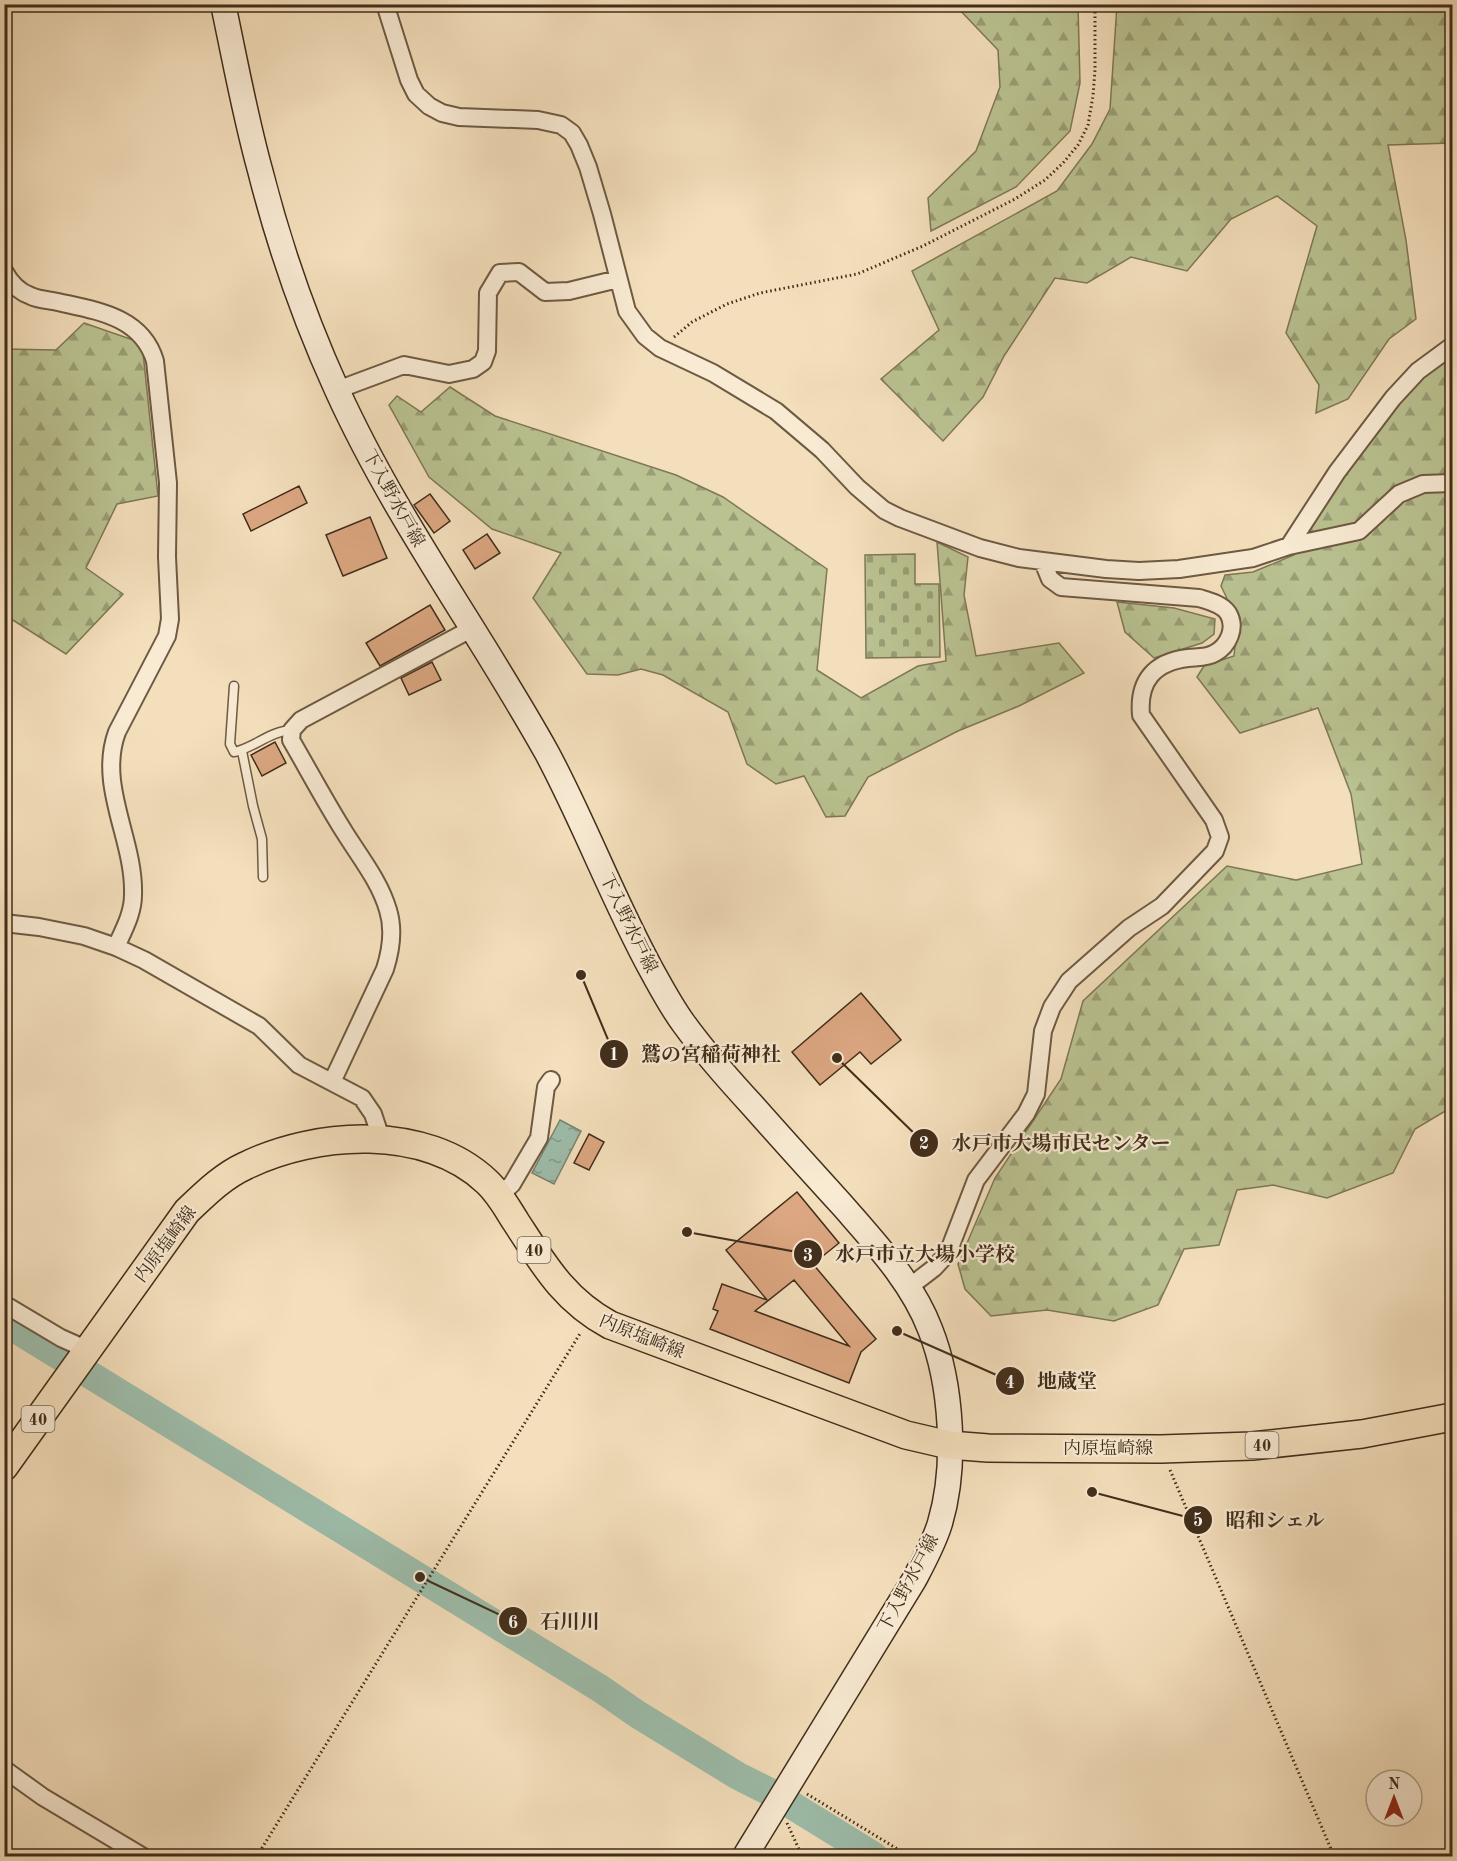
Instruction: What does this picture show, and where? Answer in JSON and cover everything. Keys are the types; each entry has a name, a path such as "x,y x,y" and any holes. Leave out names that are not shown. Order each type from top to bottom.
{"main road":[{"name":"下入野水戸線","path":"223,4 244,105 270,207 294,280 337,390 401,513 515,698 562,782 633,936 682,1023 881,1250 908,1288 926,1320 939,1352 946,1386 949,1444 945,1501 932,1546 914,1580 744,1857"},
{"name":"内原塩崎線","path":"4,1467 187,1211 223,1179 242,1167 284,1150 327,1141 379,1140 416,1144 451,1157 470,1168 487,1182 499,1196 552,1277 591,1315 644,1339 906,1435 949,1444 988,1448 1161,1449 1252,1446 1316,1440 1452,1417"}],"street":[{"path":"385,4 409,80 416,94 429,106 442,113 459,117 538,120 561,125 572,133 588,166 627,311 645,336 660,348 713,374 776,411 884,510 919,526 980,548 1043,562 1139,571 1179,569 1253,558 1289,546 1359,531 1399,494 1423,484 1452,483"},
{"path":"4,272 17,288 31,297 87,308 111,315 130,325 151,347 155,361 167,460 167,556 170,619 166,636 111,748 111,779 131,861 133,895 132,910 116,947"},
{"path":"337,390 404,365 449,374 472,369 483,362 487,351 488,293 500,273 519,272 545,292 569,291 618,279"},
{"path":"1289,546 1337,472 1393,398 1418,371 1452,346"},
{"path":"908,1288 934,1268 948,1253 976,1180 1026,1114 1036,1094 1043,1031 1052,1007 1069,981 1129,928 1162,906 1215,851 1220,837 1214,820 1141,715 1140,700 1144,686 1154,671 1166,662 1212,655 1222,649 1229,640 1231,630 1231,622 1227,613 1216,604 1199,598 1061,587 1050,579 1043,562"},
{"path":"333,1082 385,969 389,956 391,927 388,909 377,885 291,740 292,730 301,720 472,628"},
{"path":"4,923 84,936 116,947 144,960 259,1026 298,1065 362,1098 372,1114 378,1129 379,1140"},
{"path":"499,1196 512,1184 539,1138 546,1087 551,1080"},
{"path":"4,1304 61,1338 81,1360"},
{"path":"4,1769 43,1797 142,1857"}],"lane":[{"path":"234,686 230,744 234,752 242,751 281,730 292,730"},
{"path":"242,751 262,839 263,877"}],"path":[{"path":"660,348 692,322 727,304 760,293 857,274 923,246 1015,199 1045,180 1064,163 1078,145 1088,125 1095,69 1095,4"},
{"path":"257,1857 591,1315"},
{"path":"1161,1449 1334,1857"},
{"path":"782,1797 788,1823 802,1857"},
{"path":"782,1797 909,1857"}],"green space":[{"path":"955,5 1078,5 1080,83 1070,131 1016,187 931,231 928,198 976,151 1000,87 998,50"},
{"path":"1117,5 1452,5 1452,143 1388,145 1406,240 1416,319 1389,339 1348,399 1316,413 1319,385 1286,333 1317,226 1277,196 1231,219 1187,271 1131,257 1087,283 1055,278 1004,356 983,397 943,441 881,379 939,330 912,271 1057,191 1092,144 1110,109"},
{"path":"84,323 142,343 158,496 117,504 86,568 123,594 66,654 5,615 4,349 56,350"},
{"path":"1452,355 1452,1107 1415,1129 1393,1173 1327,1198 1273,1185 1237,1190 1219,1245 1184,1249 1158,1305 1114,1321 1047,1310 991,1316 965,1289 958,1264 995,1178 1061,1079 1083,1001 1227,866 1296,880 1362,864 1351,794 1318,708 1240,733 1197,677 1204,666 1234,656 1236,636 1234,619 1221,586 1225,575 1253,572 1294,555 1342,477 1398,403 1420,378"},
{"path":"450,387 495,416 676,475 723,497 827,569 817,670 861,698 918,666 946,661 937,542 968,557 964,595 976,656 1059,643 1084,673 1019,706 958,731 868,777 845,816 826,817 804,776 776,784 747,764 728,712 663,675 641,669 618,675 587,674 533,598 561,553 492,529 429,477 389,405 397,396 421,412"},
{"path":"915,554 915,584 939,584 940,657 866,658 865,555"},
{"path":"1117,602 1174,608 1215,619 1214,634 1202,643 1154,658 1125,632"}],"water":[{"path":"560,1120 581,1131 554,1184 532,1173"}],"building":[{"path":"299,486 307,503 251,531 243,514"},
{"path":"430,494 450,521 434,533 414,505"},
{"path":"370,517 387,558 343,576 326,535"},
{"path":"487,534 500,553 475,569 463,550"},
{"path":"430,605 445,630 380,666 366,643"},
{"path":"432,662 441,680 409,695 401,678"},
{"path":"275,742 286,763 262,776 251,755"},
{"path":"861,993 901,1040 871,1064 860,1052 820,1085 792,1052"},
{"path":"589,1134 604,1142 589,1170 574,1163"},
{"path":"797,1192 839,1243 813,1264 876,1339 861,1352 849,1383 710,1329 718,1311 713,1309 722,1284 767,1300 726,1250","holes":["794,1280 849,1346 755,1311"]}],"waterway":[{"path":"4,1322 601,1689 637,1714 738,1776 772,1793 874,1856"}],"place":[{"name":"鷲の宮稲荷神社","path":"581,975"},
{"name":"水戸市大場市民センター","path":"837,1058"},
{"name":"水戸市立大場小学校","path":"687,1232"},
{"name":"地蔵堂","path":"897,1331"},
{"name":"昭和シェル","path":"1092,1492"},
{"name":"石川川","path":"420,1577"}]}
